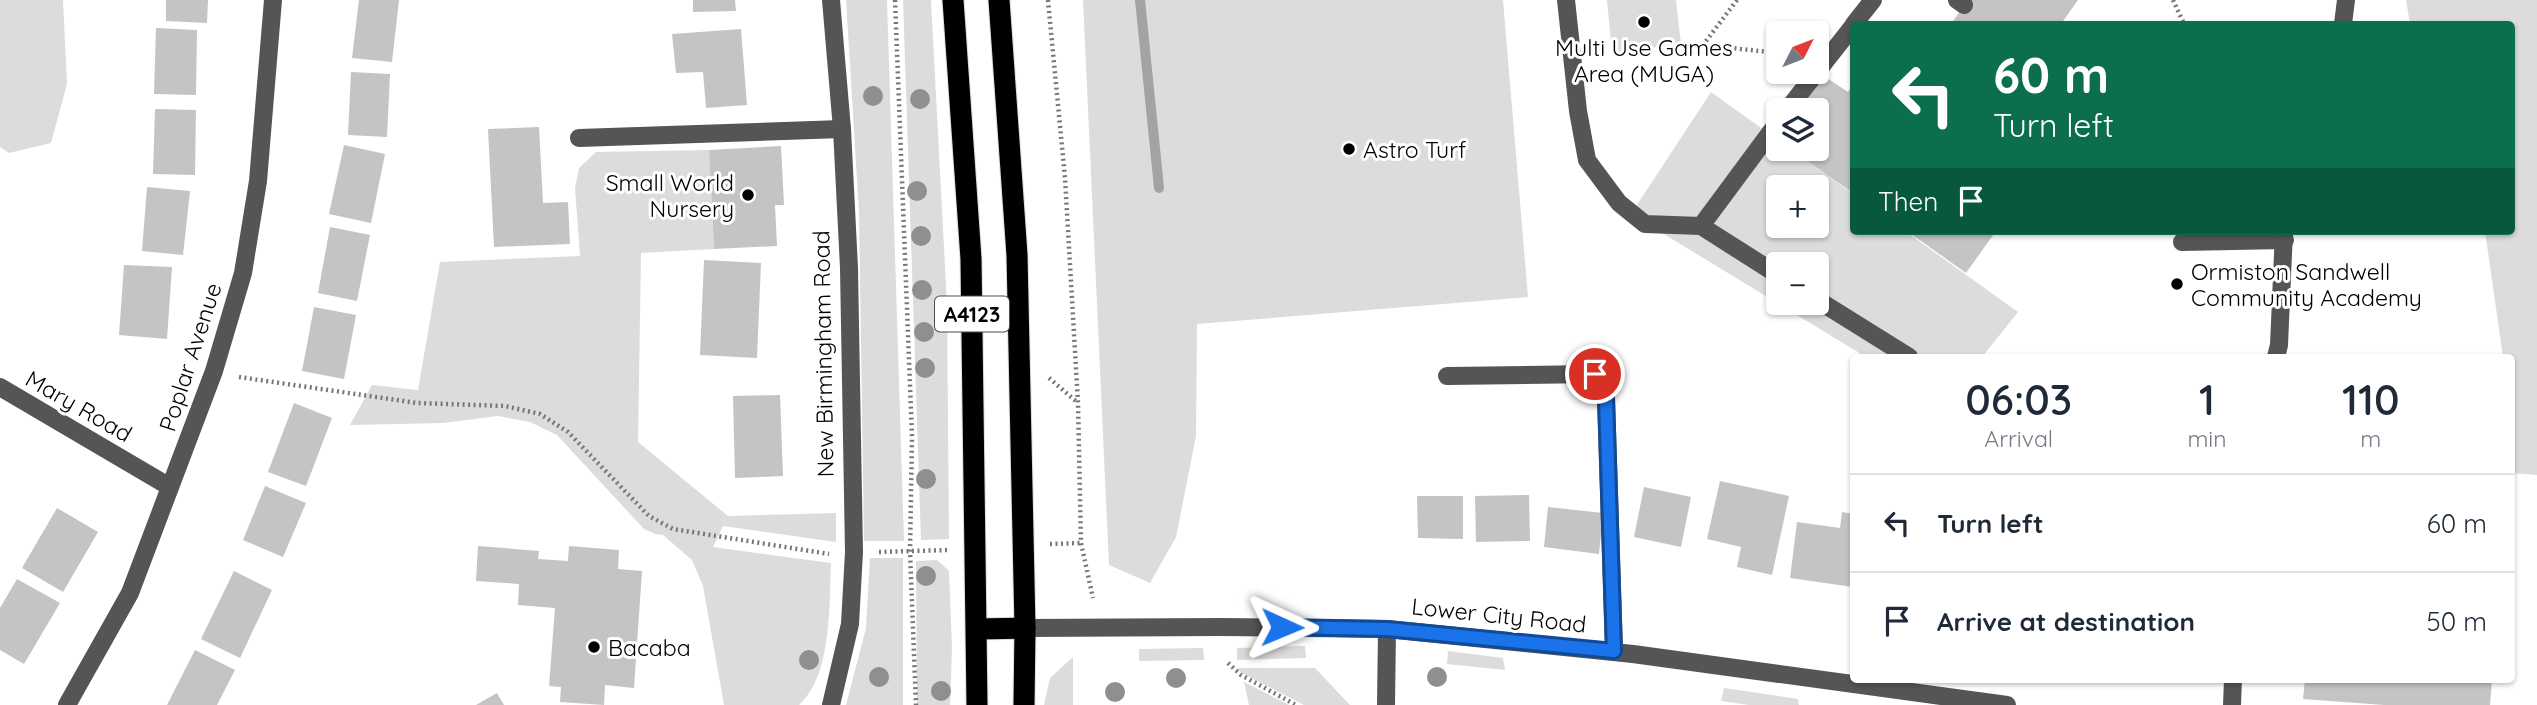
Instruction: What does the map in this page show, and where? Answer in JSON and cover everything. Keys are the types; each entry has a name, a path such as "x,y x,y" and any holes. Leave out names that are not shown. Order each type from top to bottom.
{"highway":[{"name":"A4123","path":"953,0 971,260 977,705"},
{"name":"A4123","path":"999,0 1017,255 1025,628 1024,705"},
{"path":"977,629 1025,628"}],"street":[{"name":"Poplar Avenue","path":"67,705 130,593 214,371 243,273 258,181 273,0"},
{"name":"New Birmingham Road","path":"831,0 842,129 849,268 854,560 850,624 831,705"},
{"path":"1566,0 1578,111 1587,160 1619,203 1645,224 1701,226 1766,267"},
{"path":"1857,21 1873,0"},
{"path":"2343,21 2346,0"},
{"path":"1796,98 1850,30"},
{"path":"579,138 842,129"},
{"path":"1701,226 1766,138"},
{"path":"2182,242 2284,236 2277,354"},
{"path":"1829,307 1904,354"},
{"path":"1447,376 1595,374 1603,381 1606,398 1614,651"},
{"name":"Mary Road","path":"0,387 170,487"},
{"name":"Lower City Road","path":"1025,628 1221,626 1387,629 1614,651 2007,705"},
{"path":"1386,705 1387,629"},
{"path":"2232,705 2233,683"}],"path":[{"path":"895,0 912,437 911,552 916,705"},
{"path":"1048,0 1065,178 1078,403 1081,542 1093,598"},
{"path":"1737,0 1703,45 1766,51"},
{"path":"2173,0 2183,21"},
{"path":"214,371 257,381 417,403 505,406 540,414 568,432 649,516 673,528 836,555"},
{"path":"911,552 953,549"},
{"path":"1228,663 1241,675 1296,705"}],"shaded area":[{"path":"0,0 63,0 67,84 51,143 9,153 0,147"},
{"path":"846,0 887,0 904,541 864,541 859,212"},
{"path":"903,0 931,0 947,305 949,539 921,540"},
{"name":"Astro Turf","path":"1083,0 1503,0 1528,297 1197,324 1196,436 1176,537 1150,583 1109,565"},
{"name":"Multi Use Games Area (MUGA)","path":"1607,0 1676,0 1681,44 1612,53"},
{"path":"2406,0 2537,0 2537,475 2515,473 2515,354 2503,354 2486,235 2515,235 2515,21 2410,21"},
{"path":"1711,92 1766,131 1766,161 1808,161 1827,175 1766,175 1766,238 1829,238 1829,177 1850,192 1850,235 1911,235 2018,312 1984,354 1861,354 1797,315 1829,315 1829,252 1766,252 1766,296 1631,214"},
{"path":"709,150 714,249 641,253 638,442 728,516 836,513 836,542 723,526 713,547 831,563 829,619 823,658 810,692 799,705 724,705 703,586 692,560 663,535 644,529 557,435 530,422 498,416 443,423 350,425 372,385 418,390 440,262 580,256 575,188 579,168 596,152"},
{"path":"870,558 903,558 903,705 846,705 866,628"},
{"path":"937,560 949,571 952,648 950,705 917,705 916,561"},
{"path":"1305,646 1306,658 1237,660 1237,648"},
{"path":"1203,648 1204,660 1139,661 1139,649"},
{"path":"1448,651 1503,658 1505,670 1447,664"},
{"path":"1073,657 1073,705 1044,705 1050,678"},
{"path":"1237,668 1315,668 1350,705 1304,705"},
{"path":"1244,682 1289,705 1249,705"},
{"path":"1724,688 1798,699 1799,705 1749,705 1721,701"}],"building":[{"path":"166,0 208,0 207,23 166,21"},
{"path":"359,0 399,0 392,62 352,58"},
{"path":"693,0 735,0 736,11 693,12"},
{"path":"1968,0 2078,0 2063,21 1953,21"},
{"path":"156,28 197,30 196,95 154,94"},
{"path":"741,29 747,105 706,108 703,72 676,73 672,34"},
{"path":"351,72 390,74 387,137 348,135"},
{"path":"1829,79 1848,92 1850,88 1850,191 1807,161 1829,161 1829,98 1804,98 1814,84 1829,84"},
{"path":"155,109 196,110 195,175 153,174"},
{"path":"539,127 543,203 568,202 570,244 494,247 488,129"},
{"path":"344,145 385,154 371,223 329,214"},
{"name":"Small World Nursery","path":"781,146 784,205 775,205 777,246 714,249 709,150"},
{"path":"147,187 190,191 183,255 142,251"},
{"path":"330,227 370,235 357,301 318,293"},
{"path":"1913,235 1993,235 1966,273"},
{"path":"704,260 761,263 757,358 700,355"},
{"path":"124,265 172,267 167,339 119,335"},
{"path":"314,307 356,315 344,379 302,371"},
{"path":"780,395 783,476 735,478 733,396"},
{"path":"294,403 332,418 306,486 268,472"},
{"path":"1720,481 1789,496 1772,575 1737,567 1741,547 1707,539"},
{"path":"265,486 306,503 283,557 243,540"},
{"path":"1644,487 1691,497 1681,547 1634,537"},
{"path":"1529,495 1530,541 1476,542 1475,496"},
{"path":"1417,496 1463,496 1463,539 1418,538"},
{"path":"1548,507 1603,513 1599,554 1544,547"},
{"path":"57,508 98,532 63,592 22,568"},
{"path":"1842,512 1850,513 1850,587 1790,578 1797,522 1840,528"},
{"name":"Bacaba","path":"478,546 539,551 538,559 568,561 569,546 619,550 618,569 642,571 634,688 605,685 604,705 560,702 561,687 549,686 555,608 518,605 519,584 476,581"},
{"path":"234,571 272,590 240,658 201,639"},
{"path":"17,579 60,603 24,664 0,650 0,608"},
{"path":"195,650 235,670 217,705 167,705"},
{"path":"2305,683 2492,683 2490,705 2384,705 2303,699"},
{"path":"497,693 504,705 476,705"}],"waterway":[{"path":"1140,0 1159,188"}],"place":[{"name":"Multi Use Games Area (MUGA)","path":"1644,22"},
{"name":"Astro Turf","path":"1349,149"},
{"name":"Small World Nursery","path":"748,195"},
{"name":"Ormiston Sandwell Community Academy","path":"2177,284"},
{"name":"Bacaba","path":"594,647"}],"route":[{"path":"1282,627 1387,629 1614,651 1606,398 1603,381 1595,374"}]}
